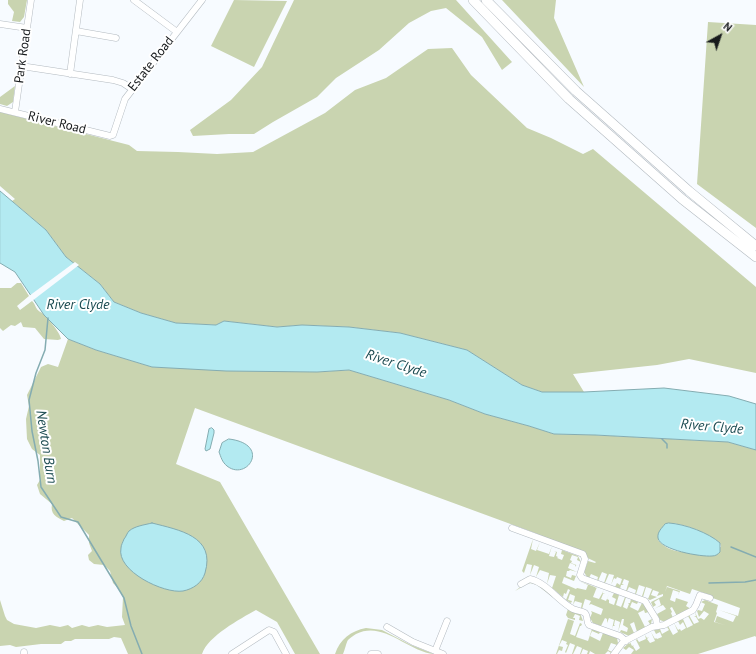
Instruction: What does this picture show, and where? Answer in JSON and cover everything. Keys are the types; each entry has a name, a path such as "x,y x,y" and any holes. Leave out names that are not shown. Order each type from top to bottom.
{"highway":[{"path":"473,0 569,99 682,199 756,257"},
{"path":"486,0 576,91 689,191 756,246"}],"street":[{"name":"Park Road","path":"15,112 31,0"},
{"path":"70,74 80,0"},
{"path":"134,0 176,32"},
{"name":"Estate Road","path":"113,135 125,99 202,0"},
{"path":"0,24 27,28"},
{"path":"76,31 116,38"},
{"path":"21,66 113,80 132,89"},
{"name":"River Road","path":"0,109 110,136 113,135"},
{"path":"512,528 583,554 585,559 580,574 582,578 645,601 656,619 657,626"},
{"path":"521,584 530,579 537,581 572,608 585,614 589,625 620,636 626,641"},
{"path":"693,592 710,598"},
{"path":"614,654 622,643 652,627 664,625 693,610 696,607 700,595"},
{"path":"435,651 447,620"},
{"path":"387,627 413,642 443,654"},
{"path":"232,654 270,630 274,632 286,654"},
{"path":"371,654 378,654"}],"green space":[{"path":"8,0 27,0 24,17 20,22 12,21 14,12 8,4"},
{"path":"234,0 287,1 254,67 211,46"},
{"path":"294,0 456,0 512,62 502,70 482,37 446,8 431,11 409,23 379,50 336,78 317,97 254,134 193,136 190,130 231,100 262,67"},
{"path":"502,0 556,0 554,18 584,87"},
{"path":"708,22 756,25 756,228 697,184"},
{"path":"452,48 471,75 527,128 583,154 593,149 756,287 756,373 689,359 657,365 573,374 584,392 542,392 522,385 467,350 400,333 349,327 302,325 277,327 224,321 216,325 176,323 141,313 114,302 100,284 66,257 46,230 12,201 15,199 0,186 0,112 129,145 137,151 217,154 253,152 325,113 355,90 386,78 428,49"},
{"path":"15,86 13,102 7,106 0,104 0,97"},
{"path":"17,283 21,283 29,296 17,306 20,310 32,301 37,309 53,325 61,339 44,339 35,328 23,327 21,322 15,326 11,325 3,331 0,328 0,288 11,288"},
{"path":"68,339 96,350 152,367 317,372 349,370 449,400 485,414 554,434 728,442 756,450 756,637 755,636 698,654 631,654 634,650 629,647 626,650 623,648 629,643 630,644 630,642 632,646 634,645 633,646 636,651 640,648 636,640 637,639 639,642 646,639 645,635 647,638 649,637 647,639 650,643 655,641 651,632 655,639 662,637 660,632 656,634 654,630 660,629 662,634 669,630 667,627 668,626 673,635 678,632 674,623 678,630 680,629 681,631 686,628 683,622 680,625 678,621 683,619 687,628 693,625 688,616 689,615 694,624 699,622 696,617 694,617 696,616 695,612 698,619 701,618 704,620 709,614 704,611 699,617 697,611 702,611 705,604 701,602 705,600 718,605 714,622 725,625 715,622 717,616 733,622 736,616 719,610 738,616 740,608 692,589 690,594 667,586 665,592 667,587 680,591 678,595 679,592 673,590 670,600 675,602 676,598 688,602 686,606 691,609 677,616 672,607 670,608 673,618 665,622 660,620 657,614 666,609 663,605 654,609 661,605 659,599 654,602 656,605 653,607 651,602 663,596 663,594 657,596 659,592 653,590 651,595 657,597 650,600 648,599 652,589 646,587 643,597 645,587 639,585 636,594 636,590 629,587 626,591 629,581 624,579 622,584 624,585 621,585 620,589 615,587 617,583 620,585 622,579 617,577 616,579 614,578 611,585 614,575 609,574 604,583 607,574 602,572 598,581 598,577 591,574 589,578 584,572 588,561 596,562 535,533 195,408 176,464 220,482 320,654 295,654 277,622 256,610 225,629 205,647 202,654 128,654 121,638 114,637 109,639 75,639 65,641 61,644 41,644 16,647 10,645 0,646 0,600 7,620 14,624 36,628 50,625 60,627 68,625 72,628 82,625 89,627 98,625 107,627 125,625 122,617 123,597 119,589 113,583 110,571 104,565 94,564 89,560 88,555 92,551 89,543 89,535 72,518 64,521 54,515 52,504 40,494 37,485 40,480 40,455 32,449 27,439 26,419 29,406 27,395 41,367 48,364 58,367","holes":["665,524 676,524 690,527 709,536 720,543 721,547 696,552 679,552 664,546 658,540"]},
{"path":"533,539 531,549 536,551 540,542 537,550 549,554 552,546 549,556 554,557 556,552 554,551 557,552 557,558 562,560 564,555 561,554 562,550 578,556 581,562 577,560 578,557 572,555 570,560 572,561 571,563 579,566 576,565 575,567 575,565 570,563 568,568 577,572 570,570 567,571 566,576 571,578 572,575 576,576 574,581 564,577 562,583 576,589 586,590 588,585 579,581 596,588 597,587 593,597 599,599 602,593 605,594 603,594 601,599 606,601 610,592 607,599 609,600 609,603 614,605 616,599 612,597 614,593 619,595 616,605 621,607 626,597 623,607 627,609 628,603 630,603 631,599 638,602 637,604 632,602 630,607 638,611 642,603 649,612 645,613 644,610 638,613 645,627 650,624 648,621 652,619 651,624 637,632 634,622 630,624 634,633 629,636 620,632 621,630 627,632 628,628 623,625 624,619 622,619 618,632 620,622 615,620 615,626 613,626 612,629 614,620 609,618 607,623 607,619 605,618 601,626 593,623 590,618 592,613 591,611 601,615 603,609 591,604 589,605 591,601 585,599 582,609 582,603 575,601 573,605 575,596 570,594 568,600 572,601 571,603 566,600 570,590 568,589 566,594 564,593 563,597 552,588 556,576 550,575 547,584 549,573 540,570 536,577 539,567 534,565 530,575 532,565 527,564 524,573 522,571"},
{"path":"532,581 580,613 583,621 579,620 580,616 575,614 573,618 575,618 575,620 568,618 566,615 568,609 537,585 530,583 515,591 527,582"},
{"path":"568,619 574,621 570,634 575,636 580,623 582,624 576,637 588,641 592,629 600,632 599,634 592,631 590,636 600,641 603,633 617,638 617,645 611,643 608,650 612,652 611,653 608,651 605,654 595,654 590,651 589,654 587,654 588,651 583,649 580,654 582,648 577,646 572,654 575,645 570,643 566,653 565,652 568,645 566,644 567,642 562,640 559,646 563,647 562,651 559,650 556,654"},
{"path":"366,628 382,630 411,645 434,654 414,648 385,633 366,631 356,634 348,640 343,654 335,654 340,644 347,636"}],"water":[{"name":"River Clyde","path":"0,191 46,230 66,257 100,284 114,302 141,313 176,323 216,325 224,321 277,327 302,325 349,327 400,333 467,350 522,385 542,392 584,392 664,388 729,396 756,404 756,450 728,442 554,434 485,414 449,400 349,370 317,372 226,371 152,367 96,350 68,339 44,315 15,272 0,263"},
{"path":"212,428 214,433 210,449 206,451 205,449 209,429"},
{"path":"229,439 242,442 250,448 253,454 252,460 248,466 235,470 224,463 219,452 222,443"},
{"path":"152,523 184,532 200,543 205,551 207,561 204,577 197,585 183,591 165,589 154,585 133,573 126,565 121,557 121,548 124,539 129,531 134,528"},
{"path":"669,523 689,527 710,536 720,543 720,552 717,555 707,556 682,552 666,546 660,542 658,534 665,524"}],"pier":[{"path":"75,262 79,265 32,301 29,296"}],"waterway":[{"name":"Newton Burn","path":"48,318 45,350 36,373 29,400 32,431 41,487 61,517 78,522 124,598 131,626 142,654"},
{"path":"662,439 667,444 667,448"},
{"path":"731,547 756,557"},
{"path":"709,583 745,582 756,580"}]}
